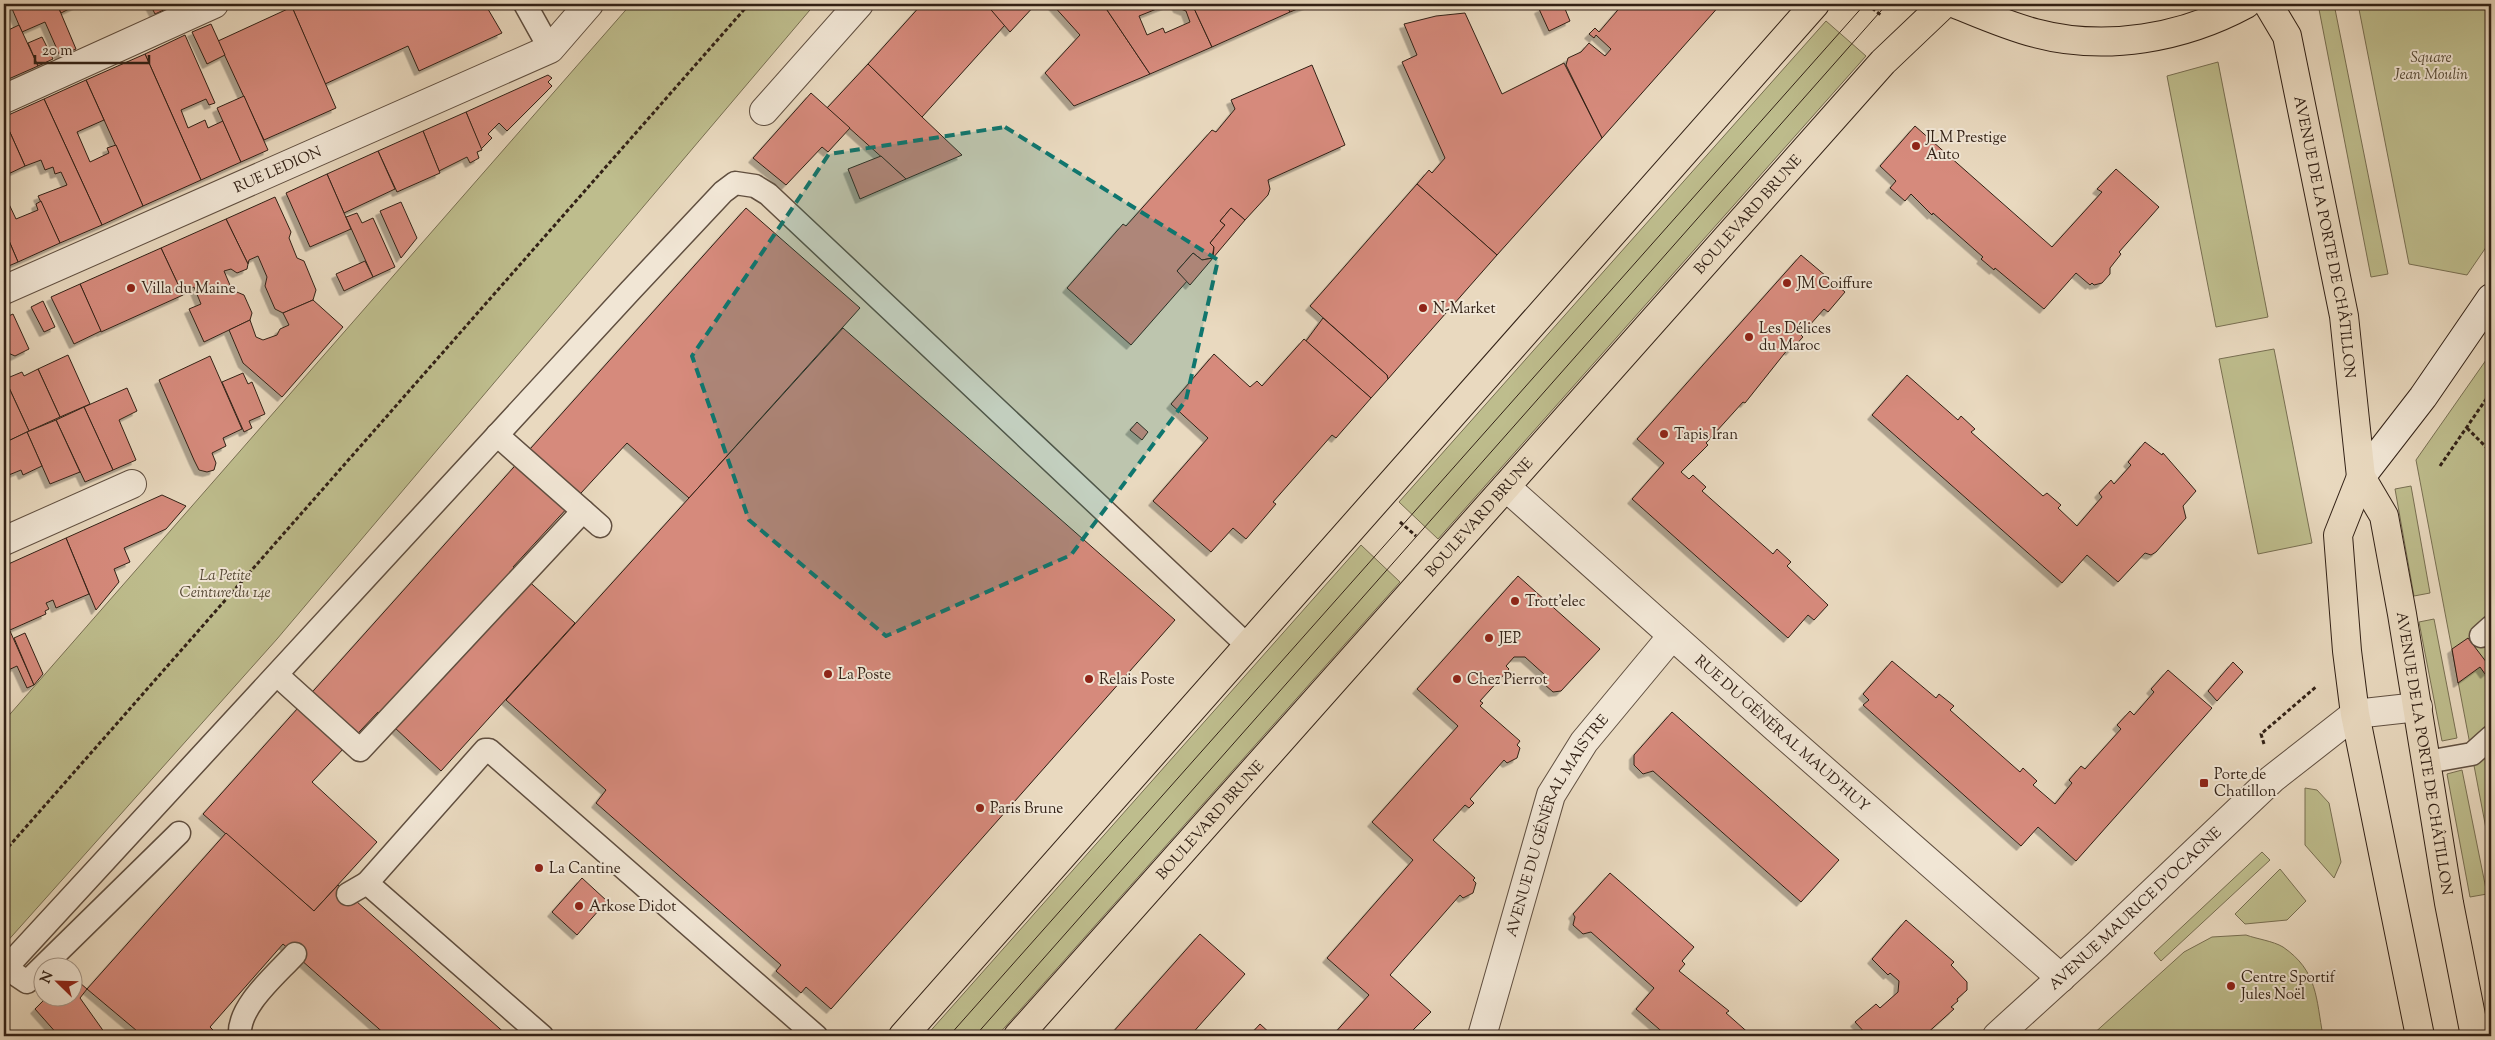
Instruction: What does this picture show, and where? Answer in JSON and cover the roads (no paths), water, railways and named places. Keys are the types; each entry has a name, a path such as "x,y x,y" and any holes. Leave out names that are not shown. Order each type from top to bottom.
{"main road":[{"path":"903,1036 1815,4"},
{"name":"BOULEVARD BRUNE","path":"1018,1036 1444,559 1882,62 1944,4"},
{"path":"1956,4 1996,22 2037,34 2072,40 2111,42 2156,37 2203,24 2246,4"},
{"name":"AVENUE DE LA PORTE DE CHÂTILLON","path":"2268,4 2287,36 2344,316 2361,477 2384,516 2418,707 2449,903 2476,1036"},
{"name":"AVENUE DE LA PORTE DE CHÂTILLON","path":"2361,477 2338,535 2347,651 2355,714 2420,1036"}],"street":[{"path":"4,99 214,4"},
{"path":"550,49 589,4"},
{"path":"764,111 859,4"},
{"name":"RUE LEDION","path":"4,290 550,49"},
{"path":"2361,477 2423,397 2491,298"},
{"path":"4,541 132,484"},
{"name":"RUE DU GÉNÉRAL MAUD'HUY","path":"1506,487 1672,636 2061,978"},
{"name":"AVENUE DU GÉNÉRAL MAISTRE","path":"1482,1036 1552,795 1584,742 1672,636"},
{"path":"2355,714 2418,707"},
{"name":"AVENUE MAURICE D'OCAGNE","path":"1996,1036 2061,978 2272,779 2355,714"}],"lane":[{"path":"525,4 550,49"},
{"path":"179,833 27,982 5,969 497,435 723,192 735,183 746,184 768,194 1248,646"},
{"path":"277,675 360,750 591,519 497,435"},
{"path":"2427,762 2472,754 2491,737"},
{"path":"542,1036 357,889 482,751 489,750 816,1036"},
{"path":"240,1036 239,1029 244,1011 295,954"}],"tram line":[{"path":"949,1036 1865,4"},
{"path":"975,1036 1887,4"}],"place":[{"name":"JLM Prestige Auto","path":"1916,146"},
{"name":"JM Coiffure","path":"1787,283"},
{"name":"Villa du Maine","path":"131,288"},
{"name":"N-Market","path":"1423,308"},
{"name":"Les Délices du Maroc","path":"1749,337"},
{"name":"Tapis Iran","path":"1664,434"},
{"name":"Trott'elec","path":"1515,601"},
{"name":"JEP","path":"1489,638"},
{"name":"La Poste","path":"828,674"},
{"name":"Relais Poste","path":"1089,679"},
{"name":"Chez Pierrot","path":"1457,679"},
{"name":"Porte de Chatillon","path":"2204,783"},
{"name":"Paris Brune","path":"980,808"},
{"name":"La Cantine","path":"539,868"},
{"name":"Arkose Didot","path":"579,906"},
{"name":"Centre Sportif Jules Noël","path":"2231,986"}],"park label":[{"name":"Square Jean Moulin","path":"2431,66"},
{"name":"La Petite Ceinture du 14e","path":"225,584"}]}
